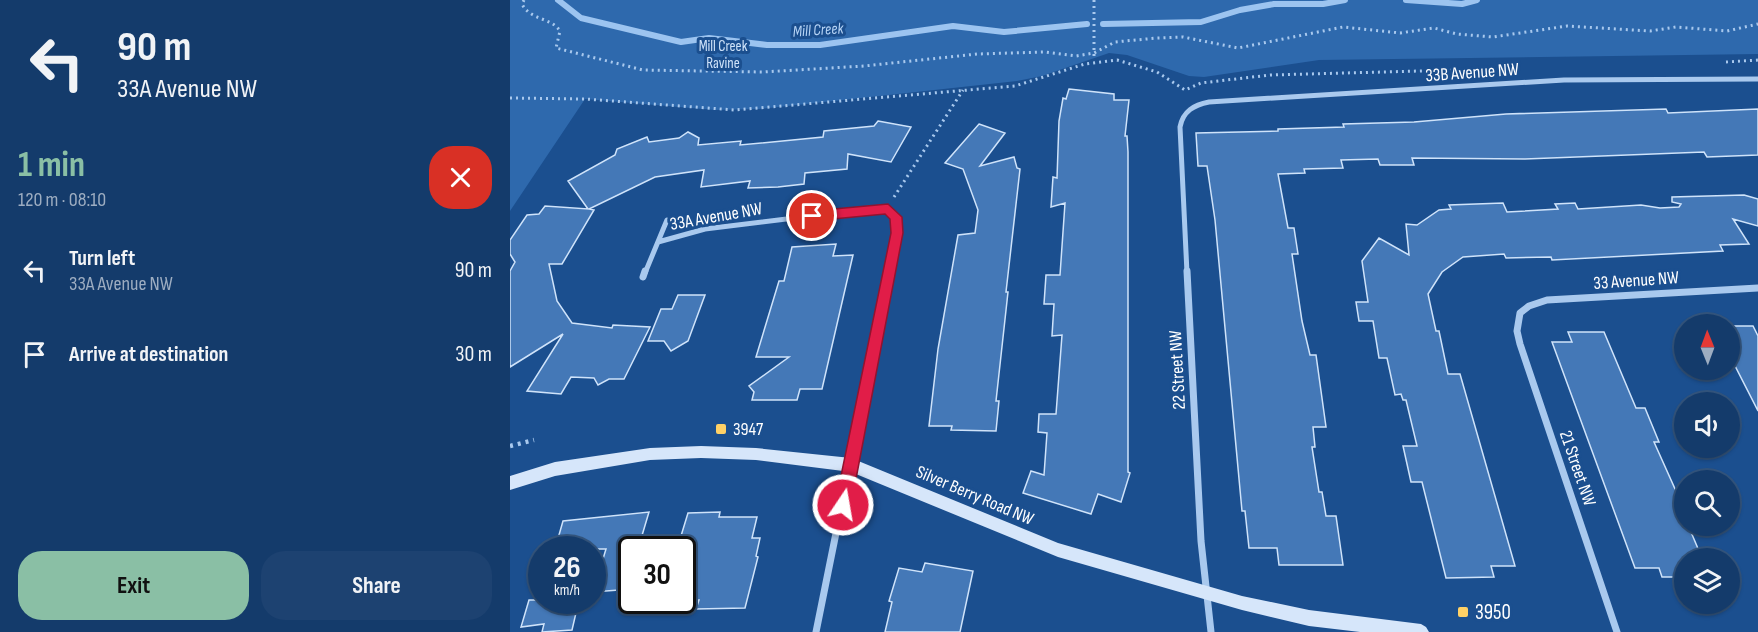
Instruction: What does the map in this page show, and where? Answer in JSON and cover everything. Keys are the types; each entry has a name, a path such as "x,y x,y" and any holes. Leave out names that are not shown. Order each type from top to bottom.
{"street":[{"name":"33B Avenue NW","path":"1189,110 1209,102 1564,80 1758,79"},
{"name":"22 Street NW","path":"1189,110 1181,120 1180,127 1201,541 1211,632"},
{"name":"33A Avenue NW","path":"658,242 705,229 888,208"},
{"path":"816,632 897,233 896,217 888,208"},
{"name":"33A Avenue NW","path":"643,277 667,220"},
{"name":"33 Avenue NW","path":"1520,313 1529,306 1547,300 1758,288"},
{"name":"21 Street NW","path":"1520,313 1517,331 1520,344 1617,632"},
{"name":"Silver Berry Road NW","path":"510,483 555,469 650,454 701,452 756,454 851,465 1058,550 1207,594 1309,618 1421,632"}],"path":[{"path":"524,0 522,4 525,12 538,21 556,25 560,31 556,48 643,70 763,72 864,66 977,54 1045,52 1076,56 1094,53 1115,42 1183,37 1238,48 1343,27 1400,33 1434,28 1457,34 1493,37 1567,26 1650,30 1676,27 1727,31 1758,24"},
{"path":"1094,0 1094,60"},
{"path":"510,98 585,99 715,110 964,90 1040,81 1094,60 1109,58 1131,61 1176,82 1185,90"},
{"path":"888,208 964,90"},
{"path":"510,446 534,440"}],"green space":[{"name":"Mill Creek Ravine","path":"510,0 1758,0 1758,54 1319,60 1204,77 1189,76 1127,55 1109,53 1042,76 1017,81 759,109 715,110 585,99 510,211"}],"building":[{"path":"1069,89 1114,94 1114,100 1129,100 1125,136 1127,136 1128,152 1128,472 1130,473 1121,502 1098,494 1091,514 1023,493 1031,471 1044,475 1047,433 1038,432 1039,414 1056,414 1062,335 1052,336 1054,304 1044,304 1046,275 1060,275 1065,203 1051,207 1053,177 1057,178 1059,121 1063,98 1066,99"},
{"path":"1666,109 1668,113 1758,109 1758,155 1707,157 1704,152 1525,159 1412,158 1414,165 1380,165 1378,159 1341,160 1343,168 1304,169 1305,173 1278,174 1288,228 1294,228 1298,254 1292,254 1302,321 1310,355 1316,355 1326,427 1313,427 1315,447 1312,447 1319,492 1322,492 1326,516 1336,516 1343,565 1279,565 1277,548 1249,548 1245,511 1242,511 1215,220 1207,166 1198,166 1196,133 1344,127 1343,124 1414,122 1506,114"},
{"path":"878,121 911,127 891,162 848,154 847,169 805,173 804,184 778,187 748,188 750,181 701,187 704,170 655,177 589,209 594,210 562,264 549,264 557,301 572,323 612,328 613,325 650,327 624,379 609,379 598,385 594,378 571,377 561,394 527,391 563,334 510,367 510,271 515,262 510,254 510,240 527,215 539,214 545,206 588,209 568,181 615,155 617,149 647,137 649,142 679,138 688,132 699,138 698,145 741,141 740,145 823,137 824,131 874,126"},
{"path":"979,124 1005,133 980,166 1014,157 1017,168 1020,169 996,401 999,401 996,431 951,430 952,426 929,426 938,349 958,235 975,233 978,210 963,169 945,163"},
{"path":"1744,195 1758,199 1758,226 1733,219 1749,244 1720,245 1723,251 1552,260 1551,257 1506,258 1504,254 1463,257 1442,272 1428,294 1436,331 1439,331 1448,374 1460,374 1515,566 1491,566 1494,577 1446,578 1422,482 1411,482 1403,446 1417,446 1406,400 1403,400 1401,394 1395,395 1387,358 1379,358 1373,321 1359,321 1356,302 1368,302 1362,261 1379,238 1409,255 1406,224 1417,225 1439,210 1451,209 1449,205 1503,203 1507,212 1558,209 1555,204 1575,203 1578,209 1641,205 1660,208 1679,207 1681,204 1672,202 1672,197"},
{"path":"836,244 833,256 853,255 822,389 800,389 797,400 752,400 754,392 749,386 789,357 756,357 779,281 784,281 792,247"},
{"path":"678,295 705,295 688,341 671,351 664,341 648,341 661,309 672,309"},
{"path":"1740,326 1753,326 1758,336 1758,411 1740,376"},
{"path":"1568,332 1604,332 1636,408 1645,408 1659,442 1654,442 1674,487 1674,536 1693,536 1698,548 1674,548 1674,577 1662,577 1659,568 1635,568 1552,342 1572,342"},
{"path":"649,512 642,536 618,536 618,590 606,591 606,536 559,536 563,521"},
{"path":"720,512 719,517 757,517 752,538 760,538 756,556 758,557 745,608 696,609 699,600 696,600 696,536 681,536 688,513"},
{"path":"925,563 973,571 960,632 885,632 892,602 889,601 899,568 922,572"},
{"path":"528,603 528,614 576,614 572,630 542,632 544,624 521,627"}],"waterway":[{"name":"Mill Creek","path":"558,0 581,18 681,42 709,38 767,45 820,45 953,26 1004,32 1087,24"},
{"name":"Mill Creek","path":"1103,24 1201,22 1240,10 1274,4 1323,4 1345,0"},
{"name":"Mill Creek","path":"1406,0 1462,4 1477,0"}],"place":[{"name":"3947","path":"721,429"},
{"name":"3950","path":"1463,612"}],"route":[{"path":"812,216 888,208 896,217 897,233 843,505"}]}
